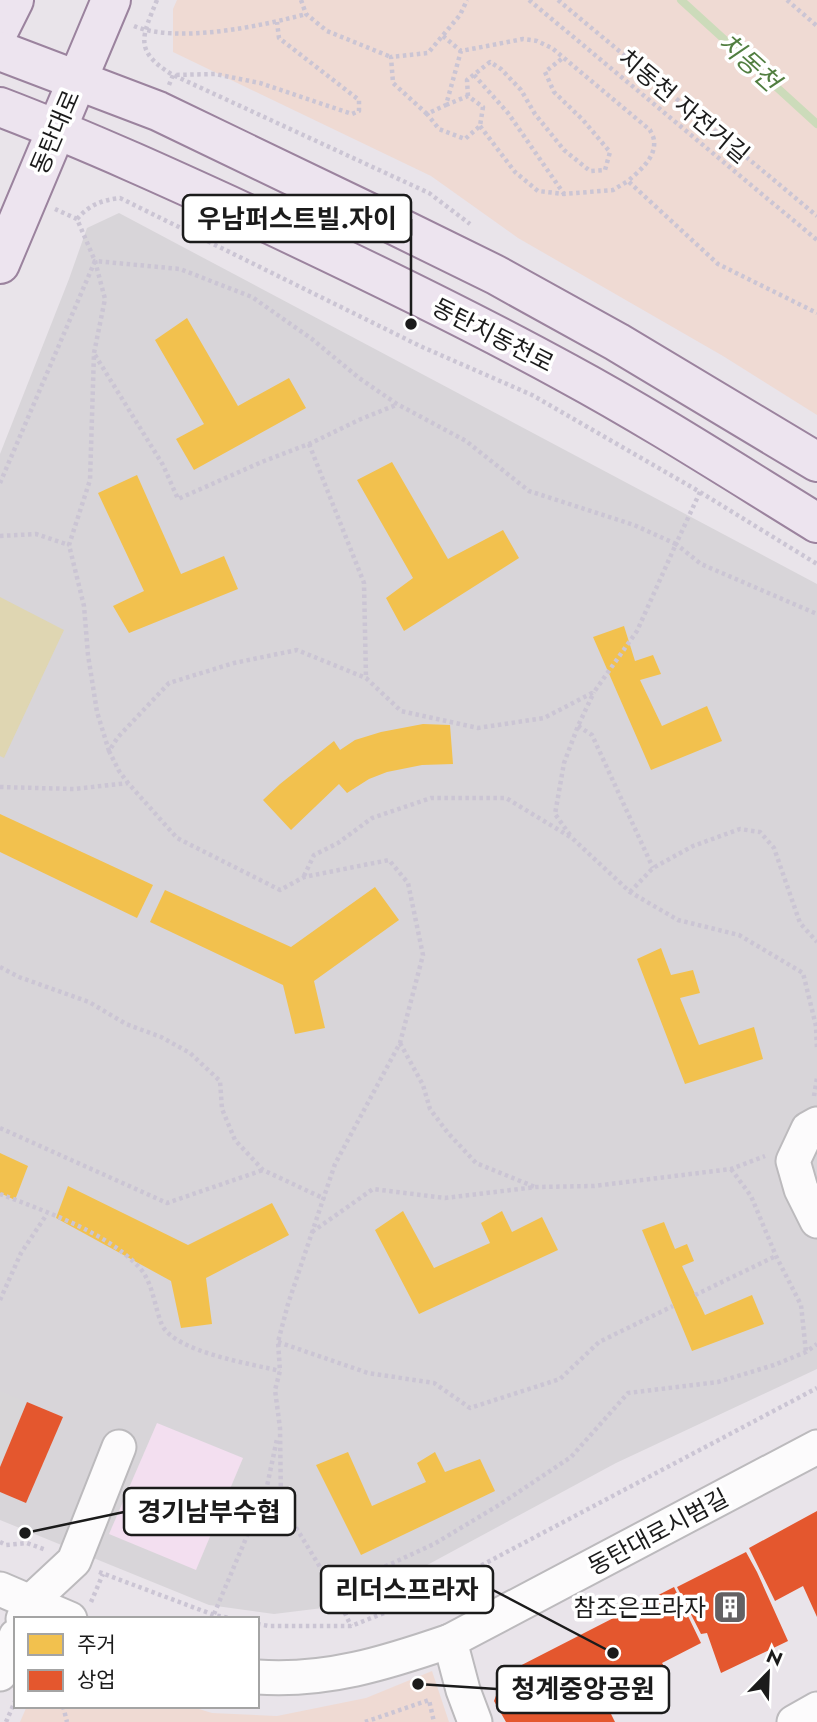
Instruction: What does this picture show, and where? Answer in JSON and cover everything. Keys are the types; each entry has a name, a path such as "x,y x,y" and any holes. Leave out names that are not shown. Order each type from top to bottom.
{"main road":[{"path":"0,28 14,0"},
{"name":"동탄대로","path":"0,264 111,0"},
{"path":"0,51 170,117 496,275 617,342 817,462"},
{"name":"동탄치동천로","path":"0,107 135,162 371,272 533,355 668,432 817,523"}],"street":[{"path":"815,1114 793,1161 801,1189 817,1221"},
{"path":"18,1603 88,1567 120,1447"},
{"name":"동탄대로시범길","path":"259,1676 304,1677 346,1672 450,1642 817,1447"},
{"path":"18,1603 79,1613"},
{"path":"0,1674 14,1641"},
{"path":"450,1642 475,1722"},
{"path":"794,1722 817,1709"}],"path":[{"path":"301,0 306,14 327,31 391,58 428,53 460,15 467,0"},
{"name":"치동천 자전거길","path":"529,0 817,240"},
{"path":"558,0 817,216"},
{"path":"787,0 817,26"},
{"path":"145,30 192,34 277,22 306,14"},
{"path":"173,75 215,74 260,83 352,114 359,111 359,100 279,38 277,22"},
{"path":"443,36 461,51"},
{"path":"461,51 523,39 537,41 552,48 650,130 655,142 652,155 643,167 613,190 564,194 538,191 527,183 515,172 480,125"},
{"path":"446,105 461,51"},
{"path":"468,96 467,80 490,62 501,69 521,90 535,114 564,150 590,171 605,170 610,152 554,92 545,72 564,57"},
{"path":"391,58 393,83 427,114 439,129 465,139 480,125 483,107 468,96"},
{"path":"474,75 508,113 564,194"},
{"path":"427,114 468,96"},
{"path":"628,181 719,264 817,313"},
{"path":"351,1626 334,1590 281,1503 280,1428 275,1390 280,1371 278,1342 335,1164 400,1043 422,955 408,883 390,860 304,877 280,890 177,838 128,783 109,751 97,712 83,606 69,545 90,480 94,353 105,299 95,261 77,219 84,210 94,204 120,198 420,346 532,395 700,492 817,565"},
{"path":"95,261 180,269 252,297 312,339 359,378 397,404 466,441 529,491 634,525 676,544 701,564 817,614"},
{"path":"0,483 95,261"},
{"path":"94,353 163,465 178,499 397,404"},
{"path":"309,444 364,583 366,678"},
{"path":"700,492 637,631 594,692 578,726 564,763 555,814 572,838 630,892 678,920 739,935 803,973 816,1026 817,1049"},
{"path":"0,536 36,534 69,545"},
{"path":"109,751 118,737 169,682 234,663 297,650 366,678 401,710 478,728 544,718 594,692"},
{"path":"578,726 592,735 653,868"},
{"path":"0,787 74,789 128,783"},
{"path":"304,877 314,855 338,843 372,818 431,797 506,798 572,838"},
{"path":"630,892 653,868 693,846 740,829 760,832 774,848 800,923 817,942"},
{"path":"0,967 19,977 89,1002 126,1024 161,1037 190,1053 220,1081 222,1109 235,1140 263,1170 325,1199"},
{"path":"400,1043 423,1085 430,1109 476,1163 536,1187"},
{"path":"815,1114 817,1078"},
{"path":"0,1128 167,1203 263,1170"},
{"path":"312,1233 373,1189 445,1198 536,1187 594,1186 731,1169 774,1154"},
{"path":"731,1169 751,1196 801,1306 806,1352"},
{"path":"0,1194 79,1226 106,1241 139,1267 152,1291 165,1331 198,1351 280,1371"},
{"path":"0,1300 21,1253 47,1214"},
{"path":"695,1295 776,1256"},
{"path":"278,1342 368,1373 434,1383 470,1408 560,1379 599,1342 673,1306"},
{"path":"334,1590 434,1544 571,1457 628,1393 718,1382 774,1365 806,1352 817,1344"},
{"path":"259,1624 351,1626 412,1602 817,1388"},
{"path":"214,1615 266,1491 280,1428"},
{"path":"0,1542 6,1545 27,1543 224,1617"},
{"path":"79,1613 88,1567"},
{"path":"365,1722 429,1700 434,1722"},
{"path":"6,1722 14,1704"}],"shaded area":[{"path":"177,0 817,0 817,415 723,356 518,238 431,176 173,52 173,9"},
{"path":"119,213 817,584 817,1369 616,1463 355,1604 274,1614 209,1605 0,1520 0,454 87,228"},
{"path":"0,597 64,630 4,758 0,756"},
{"path":"0,1391 27,1402 0,1467"},
{"path":"157,1423 243,1458 196,1570 109,1534"},
{"path":"432,1671 449,1722 20,1722 26,1708 196,1708 212,1713 277,1716 366,1698"}],"building: 주거":[{"path":"187,318 238,406 289,378 306,408 194,470 176,439 204,424 155,340"},
{"path":"392,462 448,559 503,530 519,558 404,631 386,598 413,578 357,480"},
{"path":"137,475 181,574 224,556 238,589 129,633 113,606 144,591 98,493"},
{"path":"624,626 635,661 653,655 661,674 640,680 662,726 707,706 722,741 651,770 593,637"},
{"path":"423,724 450,725 453,764 422,765 387,772 369,779 347,793 339,784 291,830 263,800 334,741 340,750 355,740"},
{"path":"0,814 153,885 137,918 0,852"},
{"path":"375,887 399,920 314,981 325,1028 295,1034 283,985 150,922 165,890 291,947"},
{"path":"661,948 671,975 693,970 700,993 680,998 699,1045 754,1027 763,1059 685,1084 637,959"},
{"path":"0,1153 28,1166 15,1200 0,1193"},
{"path":"68,1186 188,1245 272,1203 289,1235 206,1278 212,1324 181,1328 171,1281 56,1218"},
{"path":"403,1211 434,1268 490,1243 481,1223 502,1211 512,1232 542,1217 558,1250 419,1314 375,1230"},
{"path":"664,1222 675,1249 687,1244 694,1261 682,1266 705,1315 752,1295 764,1324 692,1351 642,1230"},
{"path":"348,1452 372,1506 426,1482 417,1463 435,1452 445,1472 480,1459 495,1491 361,1555 316,1465"}],"building: 상업":[{"path":"27,1402 63,1417 26,1503 0,1492 0,1467"},
{"path":"817,1511 817,1617 803,1586 775,1601 749,1548"},
{"name":"참조은프라자","path":"746,1552 788,1641 721,1673 707,1633 701,1634 677,1587"},
{"path":"674,1587 701,1643 662,1663 666,1669 639,1681 642,1688 606,1704 615,1722 506,1722 494,1701 504,1674"}],"waterway":[{"name":"치동천","path":"681,0 817,124"}],"place":[{"name":"우남퍼스트빌.자이","path":"411,324"},
{"name":"경기남부수협","path":"25,1533"},
{"name":"참조은프라자","path":"730,1607"},
{"name":"리더스프라자","path":"613,1653"},
{"name":"청계중앙공원","path":"418,1684"}]}
